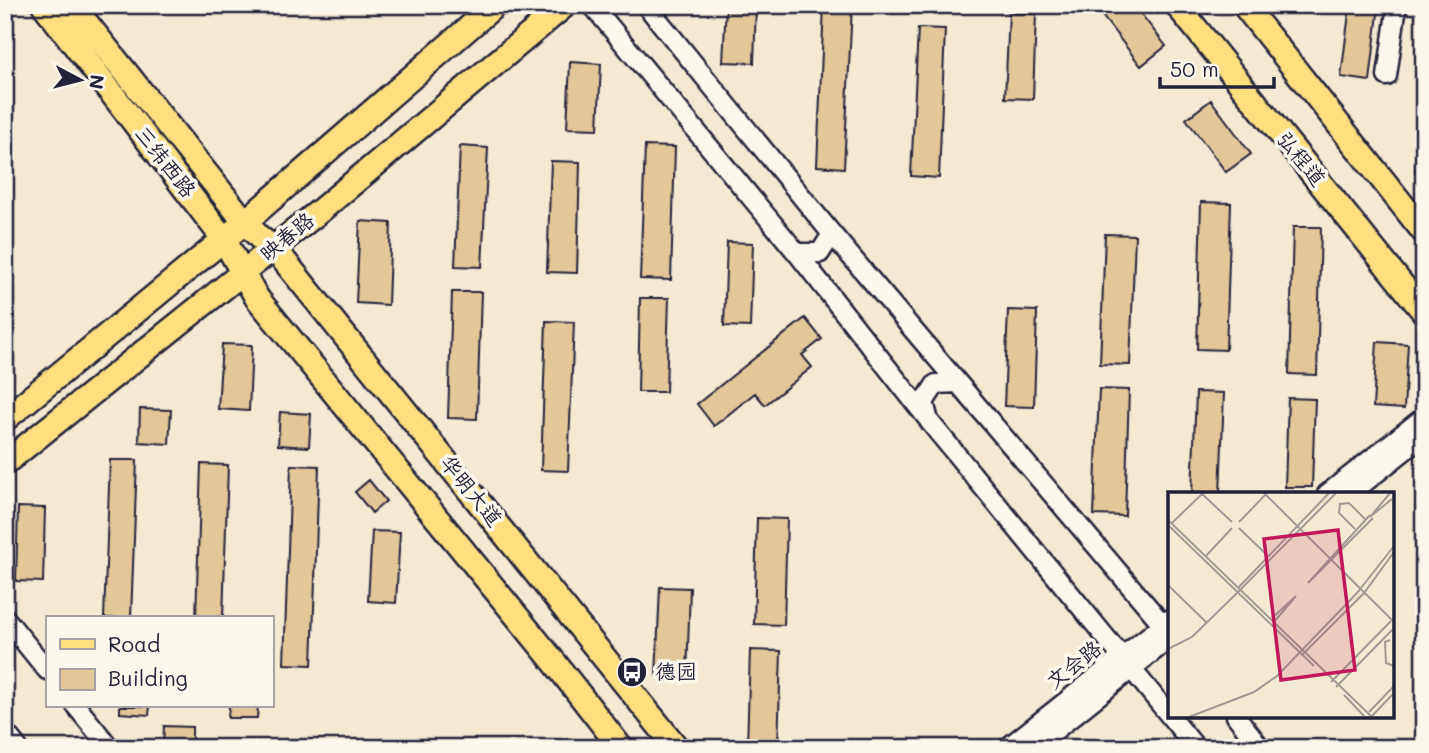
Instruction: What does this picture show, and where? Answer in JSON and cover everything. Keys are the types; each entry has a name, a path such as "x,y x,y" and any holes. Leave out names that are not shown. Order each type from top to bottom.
{"main road":[{"name":"三纬西路","path":"44,5 233,255"},
{"name":"三纬西路","path":"72,5 260,236"},
{"name":"映春路","path":"5,464 233,255 260,236 495,5"},
{"name":"映春路","path":"5,419 260,236 565,5"},
{"name":"弘程道","path":"1177,5 1424,312"},
{"path":"1254,9 1424,232"},
{"name":"华明大道","path":"260,236 677,748"},
{"name":"华明大道","path":"233,255 257,298 555,663 621,748"}],"street":[{"path":"592,5 797,253 929,421 1168,713"},
{"path":"646,5 832,234 1168,628"},
{"path":"1387,76 1397,5"},
{"path":"797,253 821,253 832,234"},
{"path":"929,421 925,402 936,384 958,383"},
{"path":"1330,492 1424,417"},
{"path":"1353,492 1424,435"},
{"path":"5,618 46,669"},
{"name":"文会路","path":"1033,748 1168,628"},
{"name":"文会路","path":"1007,748 1127,662"},
{"path":"78,708 110,748"},
{"path":"1172,718 1196,748"},
{"path":"1238,718 1261,748"},
{"path":"5,732 18,748"}],"building":[{"path":"726,5 756,5 754,63 723,62"},
{"path":"824,5 852,6 844,168 817,166"},
{"path":"1111,5 1134,5 1166,46 1141,66 1100,13"},
{"path":"1350,5 1379,5 1370,81 1341,77"},
{"path":"1009,13 1036,14 1033,99 1005,98"},
{"path":"918,28 945,29 939,178 911,176"},
{"path":"570,62 601,64 598,129 567,128"},
{"path":"1211,100 1251,154 1226,172 1186,119"},
{"path":"1424,103 1424,172 1415,171"},
{"path":"460,146 488,148 482,267 455,266"},
{"path":"645,146 675,147 671,280 640,279"},
{"path":"551,161 580,162 577,273 547,272"},
{"path":"1201,202 1231,203 1226,350 1197,349"},
{"path":"360,221 391,223 388,305 356,303"},
{"path":"1293,227 1321,227 1317,375 1289,374"},
{"path":"1105,234 1135,235 1130,365 1100,364"},
{"path":"727,242 753,243 750,327 724,326"},
{"path":"452,292 481,292 477,419 448,418"},
{"path":"640,298 669,298 666,392 638,392"},
{"path":"1008,310 1037,311 1034,407 1004,406"},
{"path":"805,318 822,339 802,355 812,367 765,405 755,393 714,426 697,404"},
{"path":"546,321 574,322 568,471 541,470"},
{"path":"1377,342 1408,344 1404,409 1373,407"},
{"path":"222,344 252,345 249,411 218,409"},
{"path":"1099,389 1129,390 1125,516 1094,515"},
{"path":"1196,392 1224,393 1220,492 1192,492"},
{"path":"1288,398 1315,399 1312,487 1285,487"},
{"path":"140,409 171,410 169,444 139,442"},
{"path":"280,412 311,414 309,447 278,445"},
{"path":"110,460 137,460 131,616 104,616"},
{"path":"201,464 228,465 223,616 196,616"},
{"path":"291,465 319,466 312,665 284,664"},
{"path":"369,480 386,501 372,513 355,492"},
{"path":"18,507 45,508 43,582 16,581"},
{"path":"757,518 787,519 784,625 754,624"},
{"path":"372,531 400,532 396,603 368,601"},
{"path":"660,587 690,588 687,677 656,676"},
{"path":"750,650 781,651 778,748 747,748"},
{"path":"120,708 150,708 149,715 120,713"},
{"path":"229,708 258,708 257,718 228,718"},
{"path":"164,726 192,727 192,748 163,748"}],"place":[{"name":"德园","path":"632,672"}]}
